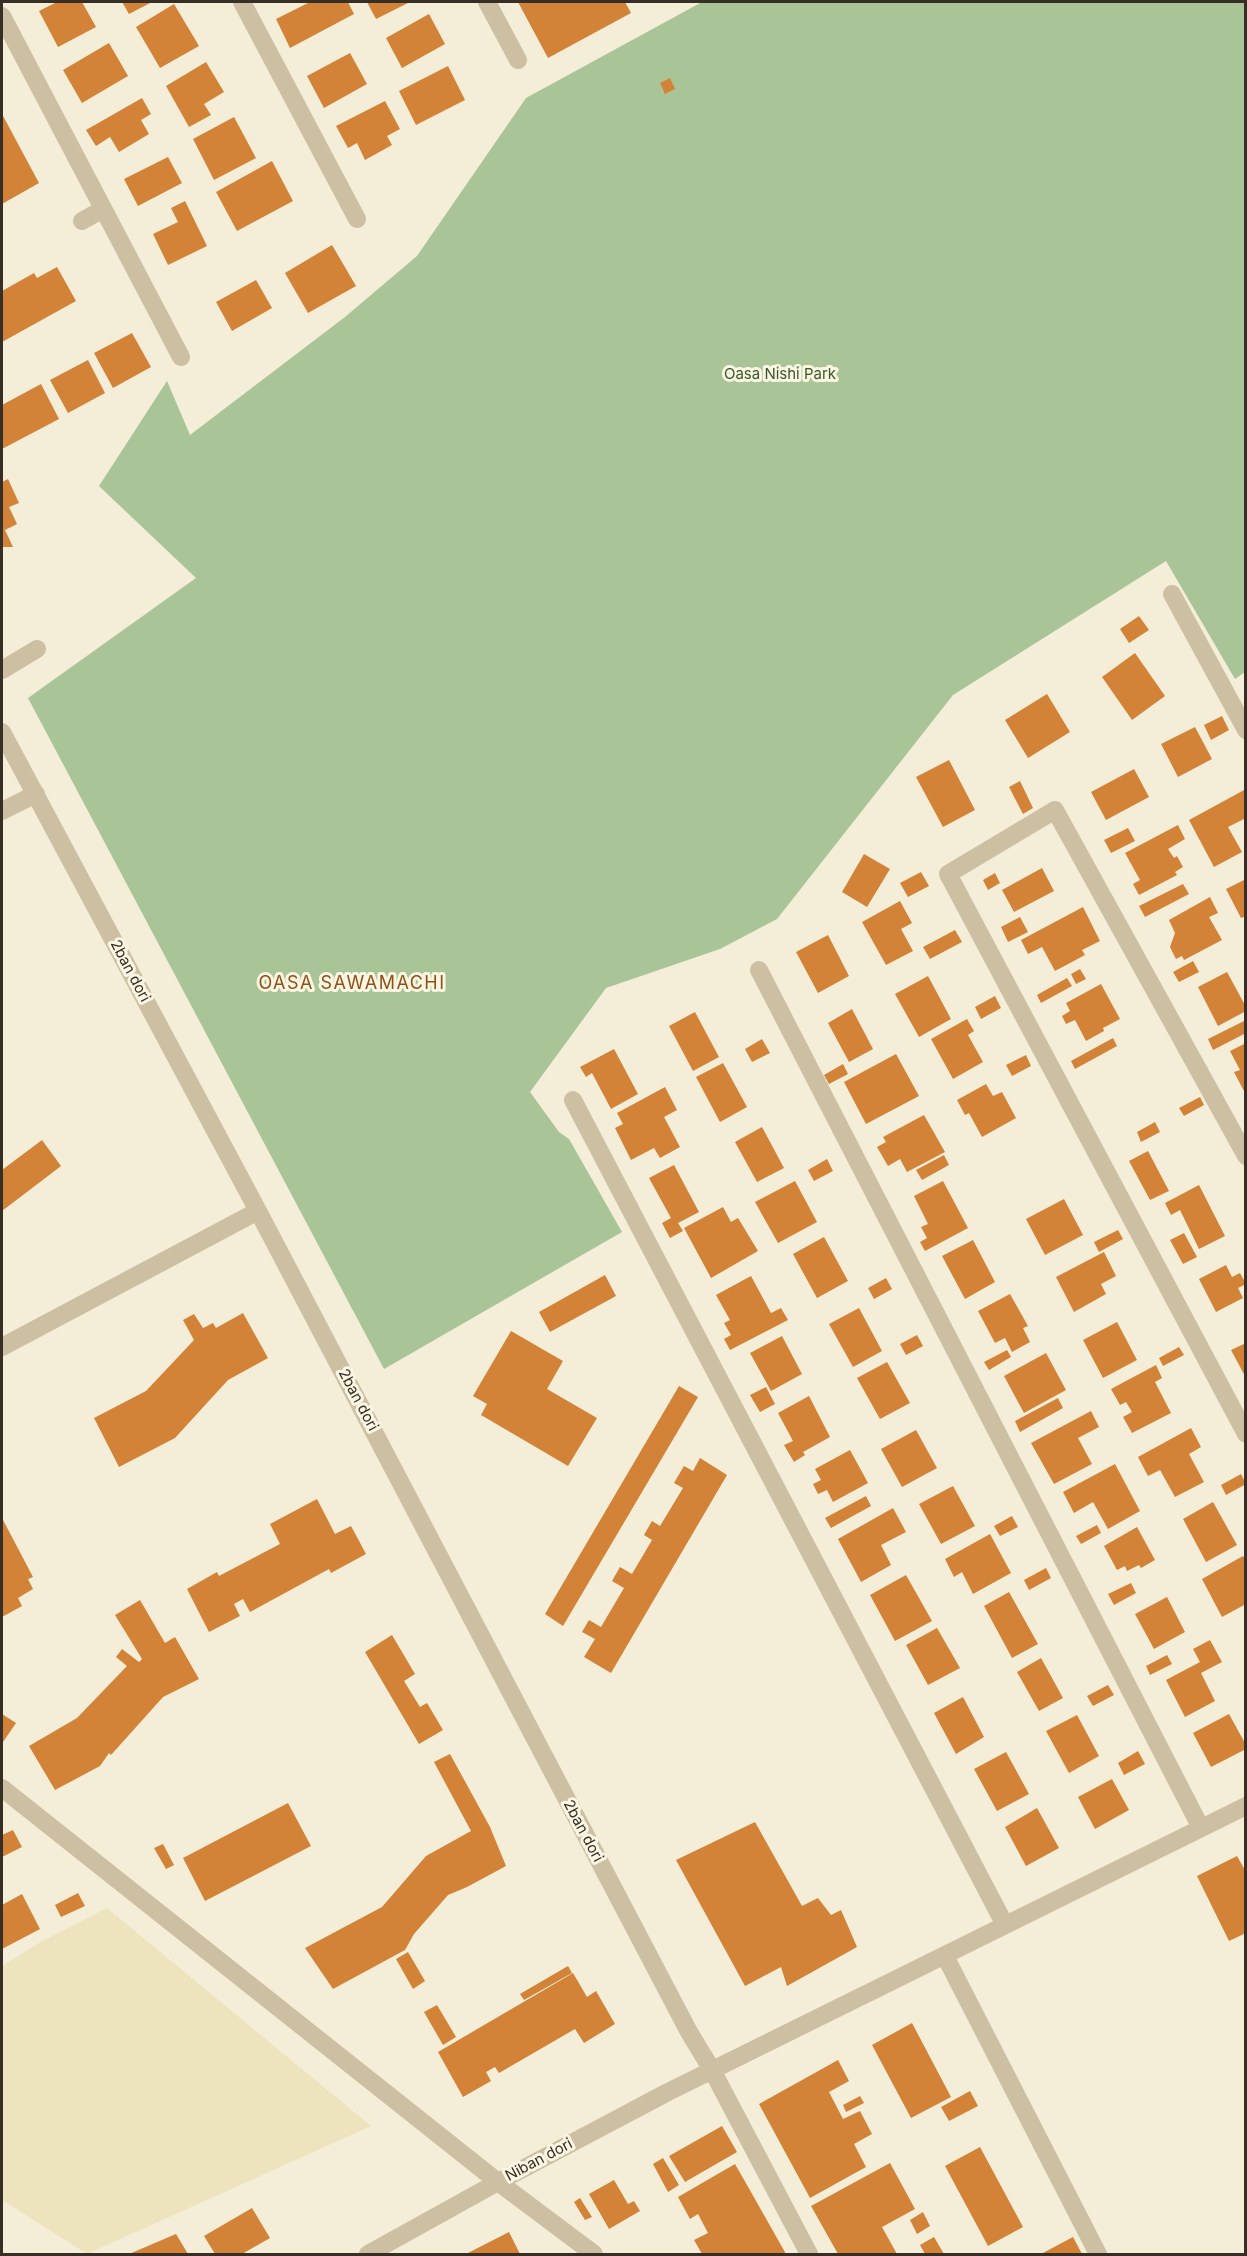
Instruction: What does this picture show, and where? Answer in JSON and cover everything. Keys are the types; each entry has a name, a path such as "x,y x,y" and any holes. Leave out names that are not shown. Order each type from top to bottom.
{"street":[{"path":"242,2 357,219"},
{"path":"488,2 518,60"},
{"path":"2,16 181,357"},
{"path":"82,221 103,209"},
{"path":"1172,594 1245,730"},
{"path":"2,670 37,649"},
{"name":"2ban dori","path":"2,732 258,1211 689,2032 712,2070 809,2254"},
{"path":"2,811 36,794"},
{"path":"1245,1156 1055,810 948,873 1245,1434"},
{"path":"759,970 1201,1828"},
{"path":"573,1100 1005,1926"},
{"path":"2,1347 258,1211"},
{"path":"2,1788 498,2182 594,2254"},
{"name":"Niban dori","path":"368,2254 498,2182 712,2070 1245,1806"},
{"path":"945,1956 1098,2254"}],"green space":[{"name":"Oasa Nishi Park","path":"702,2 1245,2 1245,672 1235,679 1166,561 953,695 777,919 720,949 606,988 530,1092 559,1132 569,1139 622,1232 384,1369 28,698 196,578 99,486 167,381 190,435 345,317 417,256 526,98"}],"shaded area":[{"path":"107,1908 371,2126 87,2254 2,2200 2,1966 39,1943"}],"building":[{"path":"57,2 82,2 96,27 58,47 39,11"},
{"path":"122,2 152,2 129,14"},
{"path":"310,2 348,2 354,14 290,48 276,19"},
{"path":"367,2 410,2 376,19"},
{"path":"518,2 625,2 631,13 548,58"},
{"path":"174,4 199,46 160,68 136,27"},
{"path":"429,14 445,44 402,68 386,38"},
{"path":"109,43 128,76 82,103 63,70"},
{"path":"350,53 367,84 324,108 307,76"},
{"path":"206,62 224,92 204,104 211,115 189,127 166,86"},
{"path":"448,66 465,100 416,125 399,91"},
{"path":"670,78 675,89 665,94 660,83"},
{"path":"142,98 151,114 141,120 149,134 119,152 110,137 96,146 86,130"},
{"path":"385,101 400,129 387,136 392,145 365,160 357,143 348,148 336,126"},
{"path":"2,114 39,183 2,204"},
{"path":"234,117 256,158 214,180 193,139"},
{"path":"168,157 182,183 138,206 124,179"},
{"path":"272,161 293,201 237,231 216,192"},
{"path":"185,201 207,246 168,265 153,234 178,222 171,208"},
{"path":"332,245 356,286 308,313 285,273"},
{"path":"57,267 76,301 2,342 2,291 34,273 37,278"},
{"path":"256,280 272,308 232,331 216,302"},
{"path":"132,333 151,367 113,388 94,353"},
{"path":"88,360 105,393 68,413 50,380"},
{"path":"41,384 59,419 2,449 2,405"},
{"path":"8,479 19,503 9,507 17,524 5,530 13,547 2,547 2,482"},
{"path":"1139,616 1149,630 1129,643 1120,629"},
{"path":"1135,653 1165,696 1132,720 1102,677"},
{"path":"1047,694 1070,732 1028,758 1005,720"},
{"path":"1222,716 1229,730 1211,740 1204,725"},
{"path":"1195,727 1212,759 1178,777 1161,744"},
{"path":"949,760 975,810 943,827 916,777"},
{"path":"1134,769 1149,797 1106,820 1091,792"},
{"path":"1020,781 1033,808 1023,814 1009,787"},
{"path":"1246,789 1246,818 1228,827 1242,852 1214,867 1189,820"},
{"path":"1178,825 1185,839 1168,849 1174,858 1177,856 1183,867 1175,872 1177,875 1139,895 1133,884 1140,880 1125,853"},
{"path":"1128,828 1135,841 1111,853 1104,840"},
{"path":"864,854 890,869 867,907 842,892"},
{"path":"1042,868 1054,891 1014,912 1002,890"},
{"path":"921,872 929,886 908,897 900,883"},
{"path":"995,873 1000,883 988,890 983,880"},
{"path":"1246,879 1246,916 1241,918 1226,889"},
{"path":"1183,884 1189,894 1145,917 1139,906"},
{"path":"1210,897 1218,913 1209,917 1222,940 1184,960 1182,956 1176,959 1170,947 1175,933 1169,920"},
{"path":"900,901 912,923 901,929 913,951 886,965 862,922"},
{"path":"1083,907 1100,941 1082,950 1085,955 1055,971 1042,947 1028,954 1021,940"},
{"path":"1020,917 1028,932 1008,942 1001,927"},
{"path":"955,930 962,942 930,959 923,947"},
{"path":"828,935 849,976 818,993 796,952"},
{"path":"1193,961 1199,972 1179,982 1173,972"},
{"path":"1080,969 1086,979 1076,984 1071,974"},
{"path":"1227,972 1246,1011 1218,1026 1198,987"},
{"path":"928,976 951,1019 919,1037 895,994"},
{"path":"1067,978 1072,986 1041,1003 1037,995"},
{"path":"1101,984 1120,1019 1086,1041 1075,1020 1066,1024 1062,1016 1070,1011 1066,1003"},
{"path":"995,996 1001,1008 981,1019 975,1007"},
{"path":"852,1009 873,1049 849,1062 828,1023"},
{"path":"695,1012 719,1057 693,1071 669,1026"},
{"path":"967,1019 974,1031 968,1035 983,1062 953,1079 931,1039"},
{"path":"1246,1020 1246,1033 1213,1050 1208,1039"},
{"path":"1113,1038 1117,1046 1075,1069 1071,1061"},
{"path":"762,1039 770,1053 752,1062 745,1049"},
{"path":"1246,1043 1246,1095 1234,1072 1240,1070 1230,1051"},
{"path":"614,1049 638,1094 611,1109 592,1073 586,1077 580,1067"},
{"path":"896,1054 919,1096 866,1124 844,1082"},
{"path":"1026,1055 1031,1066 1012,1076 1006,1065"},
{"path":"723,1063 747,1107 720,1122 696,1077"},
{"path":"843,1064 848,1074 829,1084 824,1075"},
{"path":"986,1084 993,1096 1002,1092 1016,1118 982,1137 969,1113 965,1115 957,1100"},
{"path":"665,1087 677,1110 664,1117 680,1147 660,1158 654,1148 631,1160 615,1128 623,1124 617,1113"},
{"path":"1200,1097 1204,1105 1184,1116 1179,1108"},
{"path":"924,1115 945,1152 907,1172 900,1159 888,1166 877,1147 886,1142 883,1137"},
{"path":"1155,1122 1160,1132 1141,1142 1137,1132"},
{"path":"762,1127 784,1168 757,1182 735,1142"},
{"path":"42,1140 61,1166 2,1211 2,1170"},
{"path":"1148,1151 1169,1191 1150,1200 1129,1161"},
{"path":"944,1155 949,1165 922,1180 916,1170"},
{"path":"827,1159 833,1171 814,1181 808,1170"},
{"path":"674,1165 699,1212 678,1223 683,1231 670,1238 662,1223 671,1218 649,1178"},
{"path":"795,1181 817,1222 778,1243 755,1202"},
{"path":"943,1181 968,1228 925,1251 920,1242 927,1238 921,1227 928,1224 914,1196"},
{"path":"1199,1185 1225,1236 1199,1249 1180,1210 1171,1215 1165,1203"},
{"path":"1064,1199 1083,1235 1045,1255 1026,1219"},
{"path":"723,1207 731,1222 738,1218 758,1251 711,1278 684,1228"},
{"path":"1118,1230 1123,1239 1099,1252 1094,1242"},
{"path":"1184,1233 1197,1257 1183,1264 1170,1240"},
{"path":"824,1237 848,1281 817,1298 793,1254"},
{"path":"973,1240 995,1282 965,1299 942,1256"},
{"path":"1104,1252 1116,1276 1101,1284 1106,1294 1074,1312 1056,1277"},
{"path":"1226,1265 1232,1277 1240,1273 1246,1284 1238,1288 1243,1298 1216,1312 1199,1279"},
{"path":"605,1275 616,1296 550,1332 539,1312"},
{"path":"751,1276 771,1313 781,1308 788,1320 730,1350 724,1339 731,1335 724,1323 730,1320 716,1295"},
{"path":"886,1278 892,1289 874,1299 868,1288"},
{"path":"1010,1294 1028,1326 1023,1328 1030,1342 1012,1352 1005,1338 995,1343 978,1311"},
{"path":"859,1308 882,1351 853,1367 829,1324"},
{"path":"243,1313 268,1358 228,1380 175,1438 119,1467 94,1418 146,1391 194,1340 183,1320 194,1314 203,1328 213,1323 216,1328"},
{"path":"1117,1322 1137,1360 1103,1378 1083,1340"},
{"path":"511,1331 563,1361 547,1389 597,1418 568,1466 481,1415 487,1404 473,1396"},
{"path":"917,1335 923,1346 906,1355 900,1344"},
{"path":"782,1336 802,1374 771,1391 750,1353"},
{"path":"1246,1343 1246,1378 1231,1350"},
{"path":"1179,1347 1184,1355 1163,1366 1159,1358"},
{"path":"1007,1350 1011,1357 989,1370 984,1362"},
{"path":"1046,1353 1066,1390 1024,1413 1004,1376"},
{"path":"887,1362 910,1403 880,1419 857,1378"},
{"path":"1156,1365 1162,1378 1155,1382 1171,1413 1132,1433 1123,1417 1132,1412 1126,1402 1120,1405 1111,1389"},
{"path":"679,1386 698,1397 563,1626 545,1614"},
{"path":"766,1387 775,1404 760,1412 750,1395"},
{"path":"809,1396 830,1437 803,1452 805,1455 794,1462 784,1445 793,1441 778,1413"},
{"path":"1058,1398 1063,1408 1020,1432 1015,1421"},
{"path":"1091,1411 1099,1427 1078,1438 1092,1464 1054,1484 1031,1443"},
{"path":"1191,1428 1201,1447 1189,1454 1204,1482 1175,1497 1160,1470 1148,1476 1138,1457"},
{"path":"916,1430 937,1468 902,1487 881,1449"},
{"path":"850,1450 868,1483 833,1502 827,1490 818,1494 813,1484 821,1480 815,1469"},
{"path":"700,1458 727,1475 611,1673 584,1657 595,1639 582,1632 589,1620 601,1627 624,1588 612,1581 620,1567 632,1574 652,1540 644,1535 652,1521 660,1526 683,1488 674,1483 684,1466 693,1471"},
{"path":"1115,1464 1140,1511 1108,1529 1093,1502 1074,1513 1063,1492"},
{"path":"1241,1474 1246,1484 1226,1495 1221,1485"},
{"path":"953,1486 975,1526 941,1544 919,1504"},
{"path":"866,1496 871,1506 831,1528 825,1518"},
{"path":"317,1499 335,1534 351,1526 366,1554 331,1573 329,1569 250,1612 243,1599 234,1604 240,1616 209,1632 187,1589 217,1572 219,1576 280,1544 270,1524"},
{"path":"1213,1502 1237,1545 1206,1562 1183,1519"},
{"path":"893,1508 906,1532 881,1545 891,1565 861,1582 838,1539"},
{"path":"1012,1516 1018,1527 1000,1536 994,1526"},
{"path":"2,1518 33,1577 28,1579 33,1589 18,1598 22,1606 2,1617"},
{"path":"1097,1525 1101,1533 1081,1544 1076,1536"},
{"path":"1137,1527 1155,1560 1141,1568 1139,1565 1127,1571 1125,1566 1117,1570 1104,1546"},
{"path":"990,1534 1011,1573 973,1594 962,1572 954,1577 945,1559"},
{"path":"1243,1556 1246,1561 1246,1604 1222,1617 1202,1579"},
{"path":"1046,1568 1051,1578 1029,1590 1024,1580"},
{"path":"906,1575 932,1621 895,1641 870,1595"},
{"path":"1131,1583 1136,1593 1114,1605 1108,1594"},
{"path":"1009,1592 1038,1644 1012,1658 984,1606"},
{"path":"1167,1597 1185,1632 1154,1649 1135,1614"},
{"path":"140,1600 165,1643 175,1637 199,1679 163,1697 111,1755 109,1753 100,1766 55,1790 29,1746 77,1718 127,1666 116,1657 122,1649 139,1662 142,1659 115,1615"},
{"path":"937,1628 960,1668 928,1685 906,1645"},
{"path":"392,1635 415,1674 404,1681 420,1707 427,1703 443,1730 419,1744 365,1652"},
{"path":"1210,1640 1222,1662 1201,1673 1215,1701 1185,1717 1166,1680 1200,1662 1193,1649"},
{"path":"1167,1655 1172,1664 1150,1675 1146,1666"},
{"path":"1041,1658 1063,1698 1039,1711 1017,1672"},
{"path":"1108,1685 1114,1695 1093,1706 1087,1696"},
{"path":"963,1697 984,1737 956,1754 934,1713"},
{"path":"2,1714 16,1723 3,1742 2,1740"},
{"path":"1229,1714 1246,1749 1211,1767 1193,1733"},
{"path":"1077,1715 1099,1756 1069,1773 1046,1731"},
{"path":"1138,1751 1145,1764 1124,1775 1118,1763"},
{"path":"1006,1752 1029,1794 997,1811 974,1769"},
{"path":"450,1754 490,1827 506,1866 448,1895 414,1934 405,1950 333,1989 305,1948 382,1907 426,1856 471,1831 434,1762"},
{"path":"1112,1779 1129,1810 1095,1829 1078,1797"},
{"path":"288,1803 311,1846 205,1901 183,1858"},
{"path":"1037,1808 1059,1848 1026,1866 1005,1827"},
{"path":"755,1822 802,1906 818,1898 831,1915 841,1910 857,1947 787,1986 781,1967 745,1986 676,1860"},
{"path":"13,1830 22,1847 2,1857 2,1835"},
{"path":"163,1844 174,1865 166,1869 154,1848"},
{"path":"1237,1856 1246,1872 1246,1933 1229,1941 1197,1876"},
{"path":"78,1893 85,1906 61,1917 55,1905"},
{"path":"22,1894 40,1929 2,1949 2,1905"},
{"path":"408,1952 425,1981 413,1989 396,1959"},
{"path":"568,1966 572,1973 524,2000 520,1994"},
{"path":"573,1973 587,1997 596,1991 615,2024 584,2043 575,2029 499,2073 495,2067 486,2072 491,2081 463,2097 438,2052"},
{"path":"437,2005 456,2037 443,2045 424,2012"},
{"path":"912,2023 951,2097 911,2118 872,2045"},
{"path":"838,2060 849,2081 829,2092 843,2119 860,2111 872,2134 854,2144 866,2167 810,2198 759,2104"},
{"path":"970,2091 978,2106 949,2121 941,2107"},
{"path":"860,2096 864,2103 846,2112 843,2105"},
{"path":"722,2126 737,2152 685,2182 669,2156"},
{"path":"980,2147 1023,2227 988,2246 945,2166"},
{"path":"663,2158 679,2185 668,2192 653,2164"},
{"path":"890,2163 915,2209 882,2227 897,2254 838,2254 811,2206"},
{"path":"735,2164 786,2254 702,2254 694,2240 708,2233 698,2214 690,2219 678,2197"},
{"path":"614,2180 628,2204 634,2201 640,2211 609,2229 589,2194"},
{"path":"580,2198 592,2217 585,2220 574,2202"},
{"path":"252,2208 270,2238 242,2254 215,2254 204,2236"},
{"path":"923,2212 930,2226 917,2234 910,2220"},
{"path":"509,2232 520,2254 466,2254"},
{"path":"176,2234 188,2254 129,2254"},
{"path":"934,2237 944,2254 925,2254 920,2245"},
{"path":"1073,2237 1082,2254 1041,2254"}],"district":[{"name":"OASA SAWAMACHI","path":"352,984"}]}
